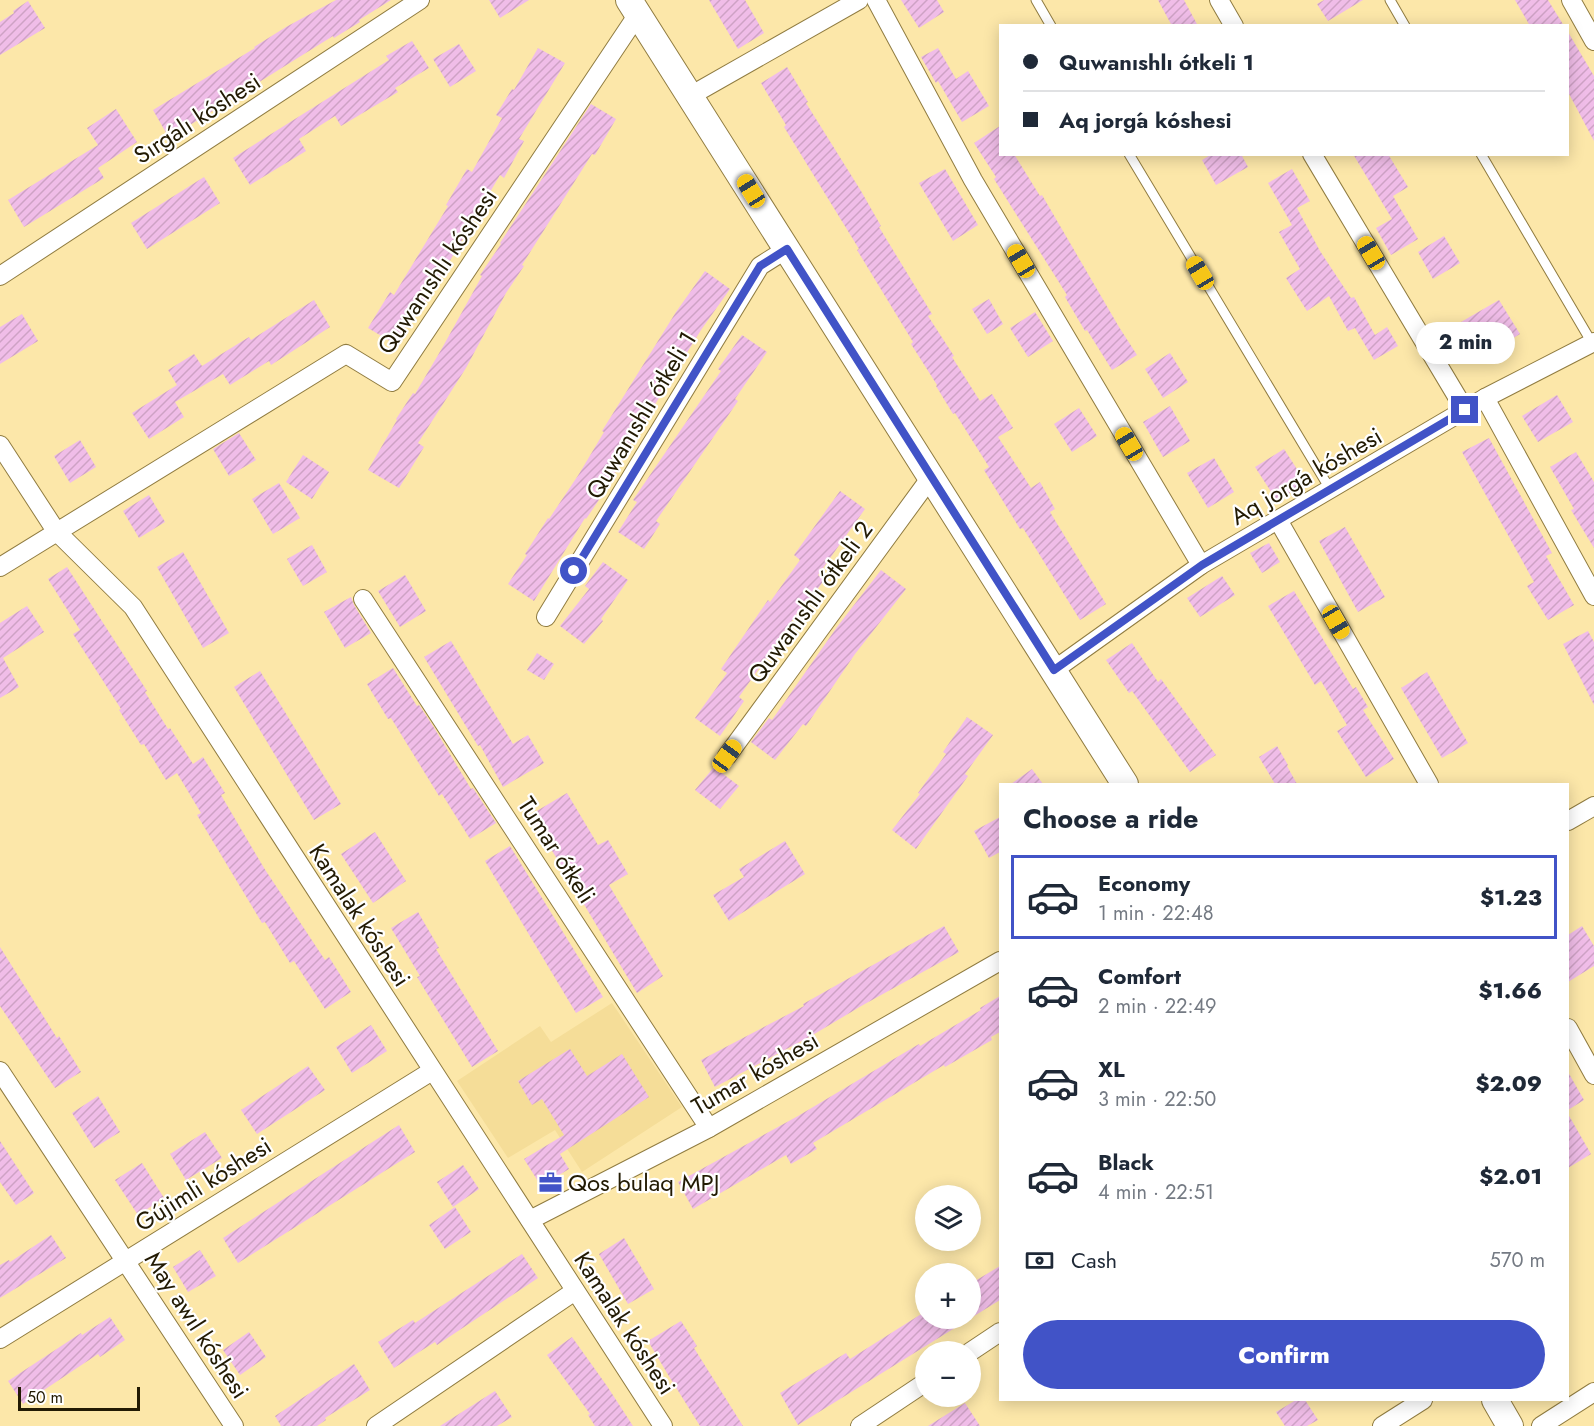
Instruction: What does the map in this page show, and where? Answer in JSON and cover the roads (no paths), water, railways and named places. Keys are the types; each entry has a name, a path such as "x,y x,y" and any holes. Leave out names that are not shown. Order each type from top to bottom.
{"main road":[{"path":"634,7 1124,783"},
{"path":"1496,1401 1510,1426"}],"street":[{"name":"Sırǵalı kóshesi","path":"0,276 420,0"},
{"path":"690,96 859,0"},
{"path":"876,0 973,180 1202,565"},
{"path":"1219,0 1233,24"},
{"path":"1571,0 1594,41"},
{"name":"Quwanıshlı kóshesi","path":"0,567 346,354 392,382 634,7"},
{"path":"1313,156 1465,410"},
{"name":"Quwanıshlı ótkeli 1","path":"546,617 760,266 787,249"},
{"name":"Aq jorǵa kóshesi","path":"1054,670 1202,565 1485,398 1593,343"},
{"path":"1485,398 1594,596"},
{"name":"Kamalak kóshesi","path":"0,444 56,531 133,607 663,1426"},
{"name":"Quwanıshlı ótkeli 2","path":"727,756 931,477"},
{"path":"1278,520 1428,783"},
{"name":"Tumar ótkeli","path":"363,599 709,1128"},
{"path":"1569,820 1594,806"},
{"name":"Tumar kóshesi","path":"530,1220 709,1128 999,962"},
{"path":"1569,1030 1594,1075"},
{"name":"May awıl kóshesi","path":"0,1071 234,1426"},
{"name":"Gújimli kóshesi","path":"0,1339 432,1071"},
{"path":"376,1426 575,1291"},
{"path":"981,1345 999,1333"},
{"path":"860,1426 915,1389"},
{"path":"1541,1426 1594,1392"},
{"path":"1382,1426 1421,1401"}],"lane":[{"path":"1036,0 1050,24"},
{"path":"1390,0 1404,24"},
{"path":"1130,156 1330,489"},
{"path":"1482,156 1593,343"}],"place":[{"name":"Qos bulaq MPJ","path":"550,1182"}]}
